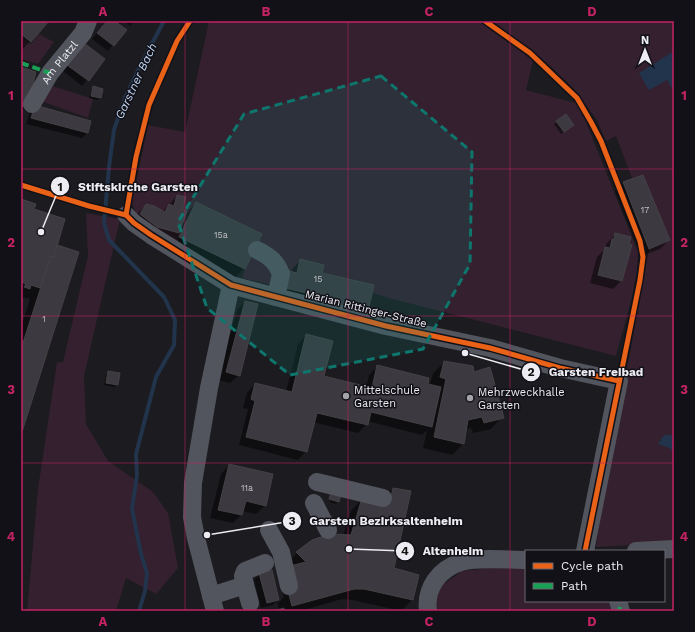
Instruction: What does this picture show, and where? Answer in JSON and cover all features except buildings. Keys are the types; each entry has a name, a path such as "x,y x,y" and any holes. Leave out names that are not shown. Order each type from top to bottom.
{"street":[{"name":"Am Platzl","path":"32,104 50,73 83,33 88,21"},
{"name":"Marian Rittinger-Straße","path":"126,215 134,223 151,235 232,286 386,326 490,348 560,368 619,381 584,550"},
{"path":"257,250 271,257 276,263 283,265 276,297"},
{"path":"232,286 209,388 193,483 192,516 196,538 213,604 245,585"},
{"path":"317,482 383,498"},
{"path":"314,502 328,530"},
{"path":"270,530 281,552 289,586"},
{"path":"655,550 674,549"},
{"path":"428,611 428,593 432,584 439,574 450,567 462,562 477,560 525,560"},
{"path":"250,603 243,576 245,571 265,563"}],"highlighted area":[{"path":"381,76 472,152 470,264 423,349 290,375 207,308 178,222 244,114"}],"shaded area":[{"path":"209,21 480,21 533,61 526,90 576,103 582,112 638,252 636,277 616,356 373,293 368,311 323,300 323,297 242,278 245,269 179,237 177,245 138,219 132,203 148,125 185,132"},
{"path":"491,21 674,21 674,543 596,547 601,511 649,249 623,182 632,178 616,136 606,141 597,120 574,89 530,49"},
{"path":"39,34 54,42 38,64 21,59 21,36 31,44"},
{"path":"53,86 93,99 88,118 41,101"},
{"path":"86,213 120,219 84,376 86,424 108,461 153,492 168,513 178,568 156,594 126,578 116,611 27,611 38,489 57,362 63,362 88,256"},
{"path":"525,566 525,602 608,602 612,611 436,611 438,588 462,571"}],"water":[{"path":"674,51 674,92 667,80 649,90 639,73"},
{"path":"664,435 672,435 674,454 670,448 658,444"}],"waterway":[{"name":"Garstner Bach","path":"139,611 145,591 147,573 141,554 132,509 137,475 136,454 156,377 174,345 175,320 164,297 109,240 104,223 114,130 125,98 164,21"}],"marked path":[{"path":"21,63 50,73"},
{"path":"619,611 620,607"}],"cycle path":[{"path":"126,215 136,157 149,105 177,41 190,21"},
{"path":"485,21 530,53 577,98 601,141 640,241 643,257 640,280 585,550"},
{"path":"21,185 89,206 126,215"},
{"path":"126,215 134,223 151,235 231,285 386,326 490,348 560,368 619,381"}],"place":[{"name":"Stiftskirche Garsten","path":"41,232"},
{"name":"Garsten Freibad","path":"465,353"},
{"name":"Mittelschule Garsten","path":"346,396"},
{"name":"Mehrzweckhalle Garsten","path":"470,398"},
{"name":"Garsten Bezirksaltenheim","path":"207,535"},
{"name":"Altenheim","path":"349,549"}]}
